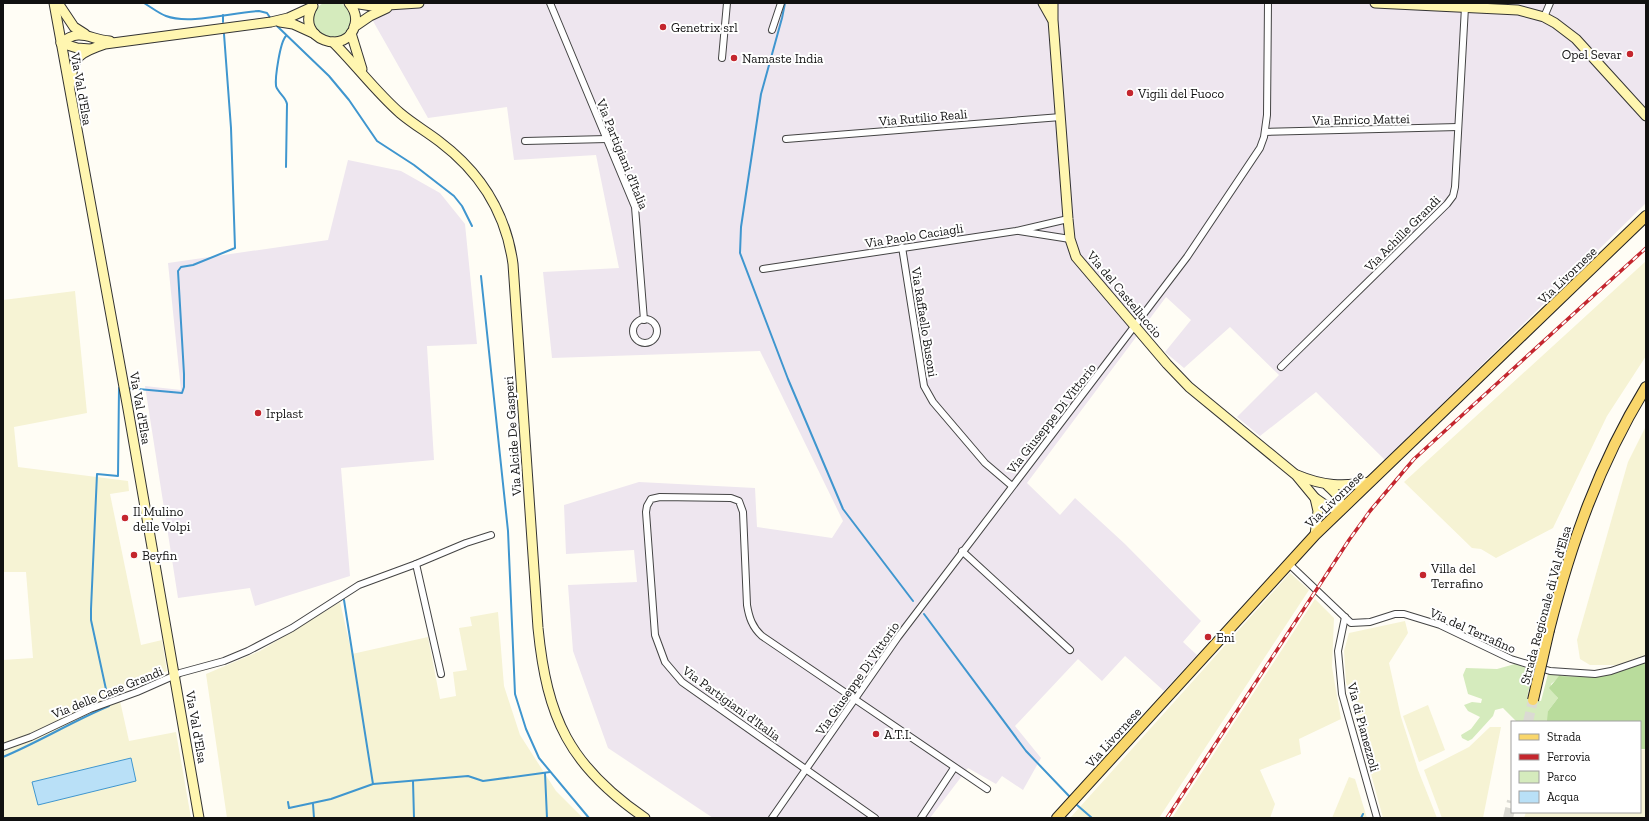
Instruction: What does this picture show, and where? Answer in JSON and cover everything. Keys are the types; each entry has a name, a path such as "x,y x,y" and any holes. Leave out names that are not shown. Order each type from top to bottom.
{"main road":[{"name":"Via Val d'Elsa","path":"54,3 175,676 199,818"},
{"path":"58,3 74,27 86,35 104,41 116,42"},
{"name":"Via Alcide De Gasperi","path":"349,3 355,14 353,30 364,74"},
{"path":"353,3 372,6 392,6 419,3"},
{"path":"1043,3 1053,20"},
{"name":"Via del Castelluccio","path":"1053,3 1053,20 1070,239 1079,262 1167,364 1189,387 1296,475 1315,498 1325,505 1340,511"},
{"path":"1376,3 1518,10 1544,17 1555,22 1576,39 1645,114"},
{"path":"70,96 71,75 75,62 82,53 91,49 116,42 271,22 288,18 314,5"},
{"path":"314,5 309,21 314,34"},
{"path":"271,22 293,24 326,41 333,42 343,40 370,16 392,6"},
{"path":"61,43 74,35 86,35"},
{"name":"Via Alcide De Gasperi","path":"333,42 364,74 380,94 401,114 440,142 470,168 492,198 500,216 509,243 513,264 538,628 549,698 562,730 587,768 614,795 645,818"},
{"path":"61,43 76,48 91,49"},
{"name":"Via Livornese","path":"1057,818 1315,535 1646,216"},
{"name":"Strada Regionale di Val d'Elsa","path":"1533,700 1549,630 1568,560 1591,494 1618,437 1646,387"},
{"name":"Via del Castelluccio","path":"1296,475 1327,485 1350,486 1370,482"},
{"path":"1327,485 1338,495 1341,504 1340,511"},
{"path":"1315,498 1318,511 1315,535"}],"street":[{"name":"Via Partigiani d'Italia","path":"550,3 636,212 644,320"},
{"path":"722,58 727,3"},
{"path":"772,30 781,3"},
{"name":"Via Giuseppe Di Vittorio","path":"772,818 854,699 962,551 1136,327 1188,257 1260,148 1265,132 1267,114 1268,3"},
{"path":"1544,17 1550,3"},
{"name":"Via Achille Grandi","path":"1281,367 1450,201 1455,187 1465,7"},
{"name":"Via Rutilio Reali","path":"786,139 1061,117"},
{"name":"Via Enrico Mattei","path":"1265,132 1458,127"},
{"path":"525,141 607,139"},
{"name":"Via Paolo Caciagli","path":"763,269 1016,231 1068,219"},
{"path":"1016,231 1070,239"},
{"name":"Via Raffaello Busoni","path":"902,247 924,386 933,402 985,462 1012,486"},
{"name":"Via Partigiani d'Italia","path":"854,699 762,636 755,629 747,605 743,508 739,500 731,498 655,497 648,502 646,512 657,644 665,662 682,682 875,818"},
{"name":"Via delle Case Grandi","path":"3,747 31,737 90,709 175,676 224,661 248,651 306,620 359,585 491,535"},
{"path":"962,551 1070,650"},
{"name":"Via del Terrafino","path":"1288,563 1351,623 1357,623 1395,614 1410,616 1440,625 1510,659 1550,671 1595,674 1611,671 1646,659"},
{"path":"416,564 441,674"},
{"name":"Via di Pianezzoli","path":"1345,617 1338,651 1342,694 1377,818"},
{"path":"854,699 987,789"},
{"path":"921,818 954,768"}],"shaded area":[{"path":"394,3 1646,3 1646,203 1385,460 1316,392 1260,436 1237,417 1279,375 1230,327 1184,368 1165,352 1191,320 1166,297 1027,483 1060,515 1075,498 1125,544 1201,621 1183,642 1197,655 1164,691 1125,656 1102,681 1078,659 1015,726 1041,758 1023,790 1002,776 996,784 968,768 930,818 713,818 608,748 573,651 568,585 637,582 634,550 566,554 564,505 639,482 755,488 757,527 832,538 843,521 760,351 552,358 543,272 619,268 596,155 514,160 507,107 428,118 373,21"},
{"path":"348,160 401,171 440,193 465,224 477,344 427,346 434,460 341,468 350,576 255,606 250,588 178,598 145,386 181,390 168,263 328,240"},
{"path":"1646,261 1646,356 1607,416 1553,528 1496,558 1481,549 1472,548 1404,482"},
{"path":"75,291 87,413 14,427 18,467 128,481 129,491 110,494 141,645 162,640 167,671 118,692 129,741 176,732 191,818 3,818 3,660 33,658 26,572 3,572 3,300"},
{"path":"1646,426 1646,655 1619,665 1590,665 1580,659 1577,640 1628,462"},
{"path":"1290,573 1309,590 1159,818 1070,818"},
{"path":"1315,599 1334,618 1332,667 1341,719 1299,739 1301,754 1260,770 1275,804 1270,818 1172,818"},
{"path":"340,602 352,654 428,637 440,699 456,696 453,672 467,670 459,628 472,626 470,617 498,612 504,686 520,735 556,791 583,818 227,818 206,674 260,651"},
{"path":"1405,621 1408,633 1389,663 1401,717 1418,770 1437,818 1383,818 1346,682 1344,651 1349,633"},
{"path":"1428,705 1445,750 1419,762 1403,716"},
{"path":"1490,727 1501,727 1483,818 1442,818 1424,770 1469,747"},
{"path":"1646,749 1646,818 1524,818 1526,813 1641,813 1641,750"},
{"path":"1349,777 1355,779 1367,818 1332,818"}],"green space":[{"path":"328,1 336,1 348,10 351,20 348,30 342,36 336,39 328,39 316,30 313,24 313,16 322,4"},
{"path":"1646,662 1646,749 1641,749 1641,721 1547,721 1548,711 1558,698 1549,688 1559,676 1593,677 1612,674"},
{"path":"1515,664 1533,670 1527,698 1541,701 1548,674 1562,675 1551,684 1554,693 1558,698 1548,711 1548,721 1516,721 1503,708 1495,710 1493,716 1472,739 1468,741 1462,738 1461,735 1471,729 1480,717 1468,711 1464,705 1472,702 1481,703 1482,699 1468,694 1463,675 1466,668 1497,669"}],"water":[{"path":"131,758 136,781 38,805 32,782"}],"waterway":[{"path":"144,3 163,15 176,18 199,19 259,11 267,13 271,19"},
{"path":"785,3 761,94 741,227 740,253 788,379 843,509 913,601"},
{"path":"223,15 223,22"},
{"path":"277,26 329,76 349,100 377,141 414,165 454,196 462,206 472,226"},
{"path":"127,388 182,393 184,387 184,374 178,271 181,267 193,265 235,248 231,128 224,34"},
{"path":"286,36 280,52 276,82 276,86 287,104 286,167"},
{"path":"481,276 508,531 515,694 526,729 539,758 589,818"},
{"path":"107,694 91,620 91,609 97,474 118,476 119,388"},
{"path":"344,600 373,784"},
{"path":"924,614 1026,751 1069,796"},
{"path":"3,757 109,706"},
{"path":"288,802 289,808 331,799 373,784 468,776 483,781 550,772"},
{"path":"545,773 547,818"},
{"path":"413,781 414,818"},
{"path":"313,804 314,818"},
{"path":"1077,805 1092,818"},
{"path":"1361,818 1363,814"}],"tunnel":[{"path":"1528,721 1533,700"},
{"path":"1508,818 1511,805"}],"railway":[{"path":"1167,818 1349,540 1370,511 1414,459 1646,248"}],"place":[{"name":"Genetrix srl","path":"663,27"},
{"name":"Opel Sevar","path":"1630,54"},
{"name":"Namaste India","path":"734,58"},
{"name":"Vigili del Fuoco","path":"1130,93"},
{"name":"Irplast","path":"258,413"},
{"name":"Il Mulino delle Volpi","path":"125,518"},
{"name":"Beyfin","path":"134,555"},
{"name":"Villa del Terrafino","path":"1423,575"},
{"name":"Eni","path":"1208,637"},
{"name":"A.T.I.","path":"876,734"}]}
